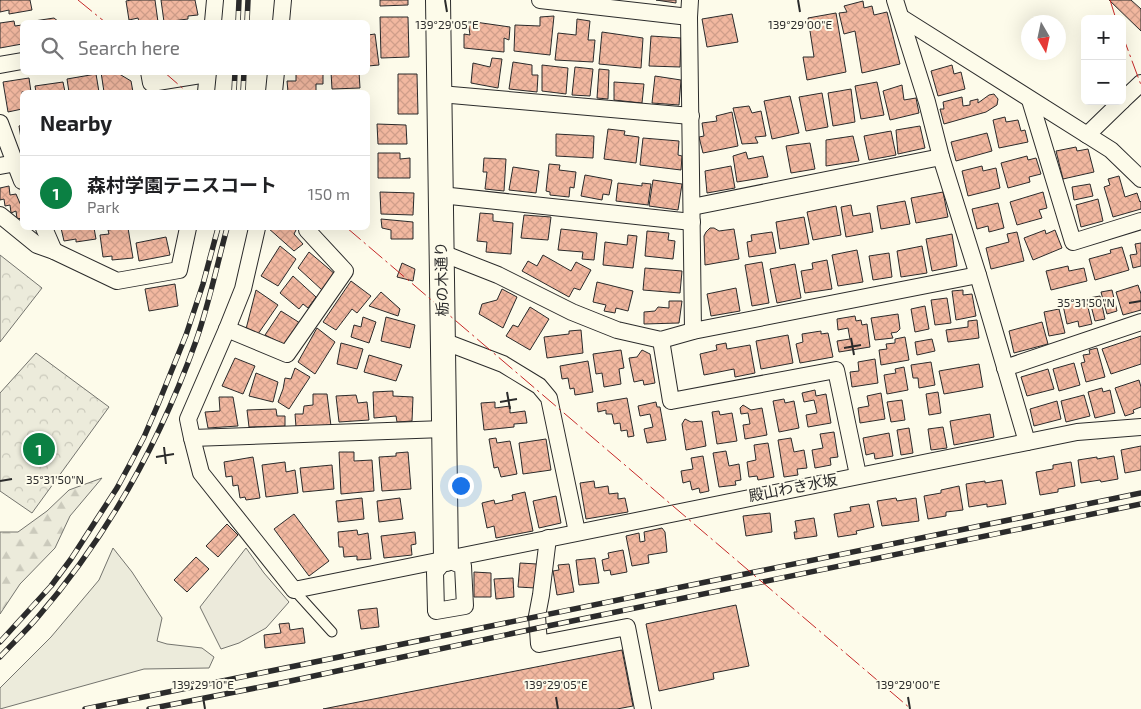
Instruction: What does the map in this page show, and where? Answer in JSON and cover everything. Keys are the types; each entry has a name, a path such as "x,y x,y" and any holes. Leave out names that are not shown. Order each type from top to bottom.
{"street":[{"path":"213,20 215,0"},
{"path":"281,20 283,0"},
{"name":"栃の木通り","path":"438,0 446,558"},
{"path":"540,0 689,17"},
{"path":"690,0 693,331"},
{"path":"896,0 1027,442"},
{"path":"902,18 1111,150 1141,179"},
{"path":"0,65 20,61"},
{"path":"150,75 151,83 197,75"},
{"path":"206,90 208,75"},
{"path":"274,90 276,75"},
{"path":"1126,97 1141,83"},
{"path":"440,94 691,116"},
{"path":"1030,100 1073,242 1141,221"},
{"path":"1087,135 1118,105"},
{"path":"0,123 12,164 20,178"},
{"path":"441,195 692,215 942,157"},
{"path":"0,215 36,245 54,251 117,281 179,270 188,230"},
{"path":"45,230 54,251"},
{"path":"257,230 243,289 188,419 201,473 294,590"},
{"path":"227,329 287,354 345,271 307,230"},
{"path":"442,253 498,275 572,312 617,330 661,340 693,331 978,275"},
{"path":"1005,368 1141,322"},
{"path":"661,340 671,401 836,370 858,475"},
{"path":"443,341 503,364 539,386 549,398 577,532"},
{"name":"殿山わき水坂","path":"294,590 1077,432 1141,427"},
{"path":"192,438 444,429"},
{"path":"548,538 537,616 540,644 627,627 643,709"}],"lane":[{"path":"294,590 332,632"}],"green space":[{"path":"0,255 42,288 0,342"},
{"path":"36,353 109,407 32,513 0,491 0,393"},
{"path":"102,478 70,516 55,548 20,584 0,614 0,532 18,532 47,511 69,490"},
{"path":"113,548 132,572 162,618 157,641 202,648 214,657 209,668 144,669 0,709 0,688 51,637 99,580"}],"shaded area":[{"path":"246,548 289,602 266,628 239,643 221,649 200,607"}],"building":[{"path":"0,0 30,0 32,10 9,14 9,10 0,12"},
{"path":"155,0 158,20 138,20 138,18 129,20 126,1"},
{"path":"161,0 195,0 198,15 188,16 188,19 164,20"},
{"path":"380,0 408,0 408,5 380,6"},
{"path":"656,0 676,0 676,3"},
{"path":"1109,0 1131,0 1141,9 1141,31 1126,15"},
{"path":"863,1 864,8 872,6 874,15 887,12 900,64 862,73 855,31 844,34 839,13 847,12 844,6"},
{"path":"836,13 846,72 807,80 803,57 814,57 808,18"},
{"path":"732,14 738,42 707,47 702,19"},
{"path":"554,16 550,55 514,51 515,25 540,26 540,17"},
{"path":"380,17 408,17 409,57 381,58"},
{"path":"54,18 56,20 41,20"},
{"path":"577,19 590,21 588,40 595,40 593,62 555,60 558,33 576,35"},
{"path":"14,21 15,26 20,25 20,44 0,48 0,23"},
{"path":"468,21 510,27 509,40 504,38 504,52 464,48 464,34 470,35"},
{"path":"602,32 643,38 641,68 599,64"},
{"path":"375,34 379,65 370,66 370,35"},
{"path":"651,36 681,38 680,67 649,66"},
{"path":"492,58 502,59 498,88 471,83 473,63 490,67"},
{"path":"513,62 532,65 532,75 538,75 537,92 509,89"},
{"path":"542,65 568,68 566,94 542,91"},
{"path":"952,65 954,74 961,72 965,89 938,96 931,71"},
{"path":"575,67 593,69 590,96 572,95"},
{"path":"599,69 609,70 608,99 597,98"},
{"path":"398,74 417,74 418,114 398,114"},
{"path":"96,75 99,90 69,90 67,79"},
{"path":"101,75 121,75 131,81 133,90 104,90"},
{"path":"296,75 323,75 323,84 316,84 316,90 288,90 287,81 296,81"},
{"path":"331,75 359,75 360,88 332,89"},
{"path":"655,76 681,80 679,105 652,103"},
{"path":"29,78 31,90 20,90 20,109 8,112 3,82"},
{"path":"63,82 65,90 36,90 35,86"},
{"path":"614,82 644,84 642,103 614,100"},
{"path":"877,82 884,115 861,119 855,86"},
{"path":"902,85 904,100 916,98 919,113 890,120 883,91"},
{"path":"851,89 855,122 833,126 828,93"},
{"path":"822,93 828,127 806,131 799,97"},
{"path":"994,94 998,99 997,105 986,112 944,124 940,109 944,109 943,102 962,97 963,106 970,105 970,101 978,99 978,103 989,95"},
{"path":"790,96 799,133 772,139 764,101"},
{"path":"749,106 752,113 761,111 766,136 755,137 758,143 742,144 733,108"},
{"path":"732,112 738,146 703,153 699,137 704,136 702,123 717,121 716,116"},
{"path":"1005,117 1006,122 1018,120 1021,131 1025,130 1028,142 999,148 993,120"},
{"path":"377,124 406,125 407,144 378,144"},
{"path":"920,126 925,148 898,154 896,130"},
{"path":"608,129 625,131 624,135 639,137 636,163 604,159"},
{"path":"891,131 896,155 869,160 864,136"},
{"path":"987,133 992,151 956,161 951,142"},
{"path":"556,134 594,136 593,158 556,156"},
{"path":"853,136 859,161 826,166 826,140"},
{"path":"643,138 679,141 678,155 682,156 681,170 640,165"},
{"path":"810,143 815,169 791,173 786,146"},
{"path":"1076,147 1077,151 1088,149 1094,172 1063,179 1056,151"},
{"path":"746,152 748,159 763,156 768,177 737,182 733,156"},
{"path":"378,153 400,153 400,159 410,158 410,178 378,178"},
{"path":"1027,156 1028,160 1036,158 1041,174 1029,177 1030,182 1008,188 1001,163"},
{"path":"484,158 506,159 504,191 485,189 487,172 483,172"},
{"path":"549,164 560,165 559,170 576,172 574,188 570,187 569,197 550,195 550,192 546,191"},
{"path":"731,166 735,188 707,193 705,171"},
{"path":"982,166 983,171 996,168 1000,188 968,196 962,171"},
{"path":"513,167 539,171 536,193 509,190"},
{"path":"585,175 612,180 609,195 603,194 602,200 581,196"},
{"path":"1119,176 1125,197 1137,193 1141,201 1141,209 1113,217 1104,187 1110,185 1108,179"},
{"path":"653,180 682,184 678,210 649,206"},
{"path":"618,183 642,186 642,183 651,184 648,205 616,201"},
{"path":"1090,184 1093,196 1074,200 1072,187"},
{"path":"9,186 10,195 16,194 20,203 20,218 17,219 16,211 11,213 10,205 5,206 4,199 0,200 0,188"},
{"path":"380,192 414,193 413,215 381,214"},
{"path":"943,192 948,217 916,223 911,198"},
{"path":"1043,192 1047,208 1039,210 1042,218 1017,225 1010,202"},
{"path":"1098,199 1103,221 1081,227 1076,205"},
{"path":"905,201 910,224 881,229 877,206"},
{"path":"998,203 1004,228 989,232 988,226 977,229 972,209"},
{"path":"851,205 853,216 870,213 873,232 846,237 841,207"},
{"path":"836,206 841,235 813,240 807,212"},
{"path":"480,213 493,214 493,221 513,223 511,254 486,252 487,242 477,241"},
{"path":"524,215 551,217 548,240 521,238"},
{"path":"804,217 809,244 780,249 776,222"},
{"path":"381,219 413,222 413,239 391,239 391,230 382,228"},
{"path":"710,228 719,231 734,229 739,259 705,265 704,236"},
{"path":"561,229 597,233 594,260 582,259 583,252 558,250"},
{"path":"61,230 94,230 96,239 76,242 76,239 64,241"},
{"path":"108,230 128,230 133,258 112,260 112,256 103,257 100,235 109,234"},
{"path":"270,230 296,230 294,234 303,244 294,251"},
{"path":"1045,230 1046,234 1055,230 1062,248 1033,260 1024,238"},
{"path":"647,231 669,233 668,240 675,241 673,259 645,256"},
{"path":"772,232 776,253 749,257 747,242 752,241 751,235"},
{"path":"1017,232 1024,261 991,269 986,248 1009,242 1007,234"},
{"path":"952,234 957,266 932,271 926,239"},
{"path":"628,235 637,236 633,268 603,265 605,242 627,245"},
{"path":"166,237 170,255 139,261 136,243"},
{"path":"1141,243 1141,266 1133,268 1130,255 1137,254 1135,244"},
{"path":"280,246 296,259 278,286 261,276"},
{"path":"922,246 927,273 901,277 897,251"},
{"path":"1122,247 1129,270 1095,280 1089,259 1111,253 1110,250"},
{"path":"857,250 863,282 838,286 832,255"},
{"path":"309,252 335,274 322,290 298,268"},
{"path":"889,253 892,277 873,280 869,256"},
{"path":"543,255 571,271 576,262 591,270 580,290 574,288 569,297 522,271 528,261 537,266"},
{"path":"827,260 832,289 805,293 801,271 813,269 812,263"},
{"path":"762,262 769,303 752,306 745,265"},
{"path":"402,263 415,269 413,281 397,277"},
{"path":"795,264 801,298 777,303 770,269"},
{"path":"1068,266 1069,271 1084,268 1087,281 1051,290 1046,271"},
{"path":"645,268 682,271 680,293 643,290"},
{"path":"293,276 316,297 308,308 303,304 299,309 280,293"},
{"path":"351,281 371,296 357,313 352,309 336,330 323,322"},
{"path":"597,282 633,291 628,311 616,308 615,313 604,311 606,305 593,302"},
{"path":"175,284 178,306 149,311 145,289"},
{"path":"1138,285 1141,294 1141,310 1123,315 1116,292"},
{"path":"736,288 740,311 711,316 707,294"},
{"path":"502,289 517,297 503,328 479,314 482,304 497,300"},
{"path":"256,290 278,305 258,334 246,329"},
{"path":"963,290 963,295 972,294 976,316 956,320 952,291"},
{"path":"1112,290 1117,311 1107,314 1101,292"},
{"path":"381,292 400,309 398,316 369,306"},
{"path":"1100,296 1105,319 1095,321 1089,298"},
{"path":"947,298 951,323 935,325 931,300"},
{"path":"1086,299 1092,324 1079,327 1078,321 1067,324 1063,305"},
{"path":"669,301 682,301 679,323 644,324 644,312 655,311 658,307 669,308"},
{"path":"925,306 929,329 915,332 911,309"},
{"path":"530,307 549,319 530,350 506,336 513,325 518,327"},
{"path":"1059,309 1065,333 1049,336 1044,312"},
{"path":"281,311 300,323 285,345 265,335"},
{"path":"898,314 900,329 897,332 891,333 893,338 875,340 871,318"},
{"path":"855,316 856,321 861,320 862,325 867,324 870,347 839,352 837,341 850,339 848,328 838,330 837,319"},
{"path":"363,317 376,322 369,343 351,337 354,325 361,327"},
{"path":"386,317 415,325 410,348 381,341"},
{"path":"977,320 979,338 948,342 946,330 968,327 968,321"},
{"path":"1042,322 1048,344 1014,353 1009,331"},
{"path":"317,328 335,342 315,374 298,362"},
{"path":"581,330 583,353 547,358 544,337 569,334 569,331"},
{"path":"821,331 821,334 828,333 833,357 800,363 796,344 803,342 802,334"},
{"path":"788,335 793,363 761,369 756,341"},
{"path":"1141,336 1141,364 1111,374 1102,349"},
{"path":"905,337 909,360 881,365 879,350 887,349 886,344 895,343 895,339"},
{"path":"932,339 935,351 917,355 915,342"},
{"path":"341,343 363,349 357,369 337,364"},
{"path":"726,343 727,349 750,345 755,373 735,377 734,369 704,375 700,354 717,350 716,345"},
{"path":"1097,348 1105,377 1086,382 1081,363 1085,362 1083,355 1090,354 1089,350"},
{"path":"621,350 624,368 619,369 621,384 604,387 602,373 596,374 593,354"},
{"path":"642,350 650,354 655,383 644,385 643,380 634,382 629,358 637,357"},
{"path":"369,355 402,365 396,381 364,372"},
{"path":"235,358 255,366 243,394 222,386"},
{"path":"875,359 878,383 852,387 850,372 859,371 858,362"},
{"path":"588,361 593,392 575,395 574,388 570,389 568,378 562,379 560,366"},
{"path":"931,362 935,385 919,388 918,378 913,378 911,365"},
{"path":"1074,363 1080,385 1059,391 1053,369"},
{"path":"979,364 983,387 944,394 939,371"},
{"path":"904,367 908,390 887,394 884,375 896,373 895,369"},
{"path":"295,368 310,377 289,409 278,402 285,378 291,379"},
{"path":"1048,369 1054,389 1027,396 1021,377"},
{"path":"256,373 278,382 273,402 249,396"},
{"path":"1139,380 1141,407 1133,410 1134,413 1125,416 1115,388"},
{"path":"1102,388 1103,392 1110,390 1115,413 1095,418 1088,392"},
{"path":"815,390 816,396 826,394 831,423 808,427 806,415 817,413 814,400 804,402 802,393"},
{"path":"393,391 393,396 413,397 412,421 397,422 396,416 374,418 373,392"},
{"path":"938,392 941,413 929,415 926,394"},
{"path":"881,393 885,419 860,423 858,408 869,406 867,396"},
{"path":"313,394 327,394 331,426 296,427 295,414 303,414 304,406 313,405"},
{"path":"356,395 358,403 367,402 369,420 339,422 336,396"},
{"path":"1084,395 1090,416 1066,422 1061,401"},
{"path":"219,397 233,397 238,426 208,428 205,412 220,411"},
{"path":"627,398 634,436 628,437 627,430 621,431 620,423 614,424 612,414 606,414 606,410 598,412 597,403"},
{"path":"784,399 785,403 794,401 799,428 779,432 773,401"},
{"path":"902,400 905,420 891,422 887,402"},
{"path":"1057,401 1061,419 1034,426 1030,409"},
{"path":"495,402 495,408 510,406 510,413 525,411 527,423 514,424 514,427 484,430 481,403"},
{"path":"656,402 657,407 660,407 666,440 647,443 644,429 653,427 650,414 640,416 638,406"},
{"path":"743,405 751,410 762,408 767,435 745,439 743,425 750,424 748,413 741,414 740,408"},
{"path":"276,409 277,416 285,416 285,426 249,427 247,410"},
{"path":"719,411 720,415 732,413 737,441 717,444 712,412"},
{"path":"990,414 994,437 954,445 950,421"},
{"path":"685,419 691,422 702,421 706,446 686,450 682,424"},
{"path":"943,427 947,448 931,450 928,429"},
{"path":"909,428 913,453 901,455 897,430"},
{"path":"834,432 838,457 830,458 831,465 815,468 812,450 823,448 820,434"},
{"path":"889,433 893,456 875,459 874,453 866,455 863,438"},
{"path":"496,438 497,443 510,441 517,474 501,477 498,467 494,468 489,439"},
{"path":"791,438 794,452 804,450 807,468 797,469 798,475 784,477 778,440"},
{"path":"546,439 551,470 523,474 519,443"},
{"path":"768,443 774,477 758,480 757,476 749,477 747,462 756,460 754,445"},
{"path":"1141,446 1141,470 1125,473 1121,450"},
{"path":"726,451 729,466 739,464 741,480 735,481 736,485 719,487 713,453"},
{"path":"339,452 354,452 354,461 372,460 374,491 341,494"},
{"path":"408,452 411,489 382,491 379,457 396,456 396,453"},
{"path":"703,456 709,491 700,493 699,488 692,490 690,481 683,483 681,471 693,469 691,458"},
{"path":"1114,456 1118,479 1081,483 1078,460"},
{"path":"253,457 260,498 246,500 245,497 240,498 238,485 233,486 232,476 226,477 224,462"},
{"path":"285,462 286,472 295,470 298,493 266,497 262,465"},
{"path":"1071,462 1075,486 1058,489 1058,492 1040,495 1036,472 1053,469 1053,465"},
{"path":"332,465 334,489 303,492 300,468"},
{"path":"1002,480 1006,504 987,507 987,504 969,507 966,484"},
{"path":"594,481 595,488 608,486 609,494 618,493 618,499 625,498 628,512 586,519 580,483"},
{"path":"959,486 963,510 946,512 946,516 928,519 924,496 941,493 941,490"},
{"path":"525,492 533,531 496,538 494,526 487,528 482,503 494,500 495,504 513,500 512,495"},
{"path":"556,496 561,523 539,528 533,501"},
{"path":"362,498 364,519 338,522 336,501"},
{"path":"400,498 403,519 379,522 377,501"},
{"path":"896,498 897,501 916,498 919,521 882,526 877,501"},
{"path":"869,504 874,527 856,531 857,534 838,537 834,514 851,511 850,507"},
{"path":"770,513 772,532 746,536 743,516"},
{"path":"294,514 329,561 309,576 274,529"},
{"path":"814,518 817,536 795,539 794,532 797,532 795,521"},
{"path":"227,524 238,535 218,557 206,546"},
{"path":"662,528 665,532 667,552 648,555 649,563 632,566 626,536 639,533 640,542 645,541 644,532"},
{"path":"357,530 358,535 368,533 371,559 357,560 357,556 344,557 343,547 339,547 338,532"},
{"path":"415,532 416,544 411,545 412,555 384,558 381,536"},
{"path":"623,550 627,572 611,575 610,570 604,571 602,560 609,558 608,553"},
{"path":"196,557 209,569 187,592 174,580"},
{"path":"595,558 599,583 579,585 576,560"},
{"path":"520,563 537,564 535,588 518,587"},
{"path":"569,564 574,592 557,595 553,571 559,570 558,565"},
{"path":"474,572 491,573 491,597 474,597"},
{"path":"513,578 514,597 496,599 494,579"},
{"path":"736,605 749,666 713,673 714,679 659,691 646,624"},
{"path":"377,608 379,627 361,629 358,610"},
{"path":"289,623 290,630 303,628 305,643 265,648 264,635 281,633 279,624"},
{"path":"622,650 633,706 617,709 323,709"}],"railway":[{"path":"238,20 239,0"},
{"path":"247,20 248,0"},
{"path":"234,90 235,75"},
{"path":"243,90 244,75"},
{"path":"0,642 51,586 71,559 117,488 130,464 144,437 186,335 203,284 217,230"},
{"path":"0,657 37,618 86,555 109,521 148,452 182,379 201,327 226,230"},
{"path":"85,709 1141,493"},
{"path":"149,709 1141,504"}],"power":[{"path":"78,0 103,20"},
{"path":"1110,0 1115,15"},
{"path":"1126,45 1141,85"},
{"path":"167,75 185,90"},
{"path":"349,230 911,709"}],"place":[{"name":"森村学園テニスコート","path":"39,449"}]}
